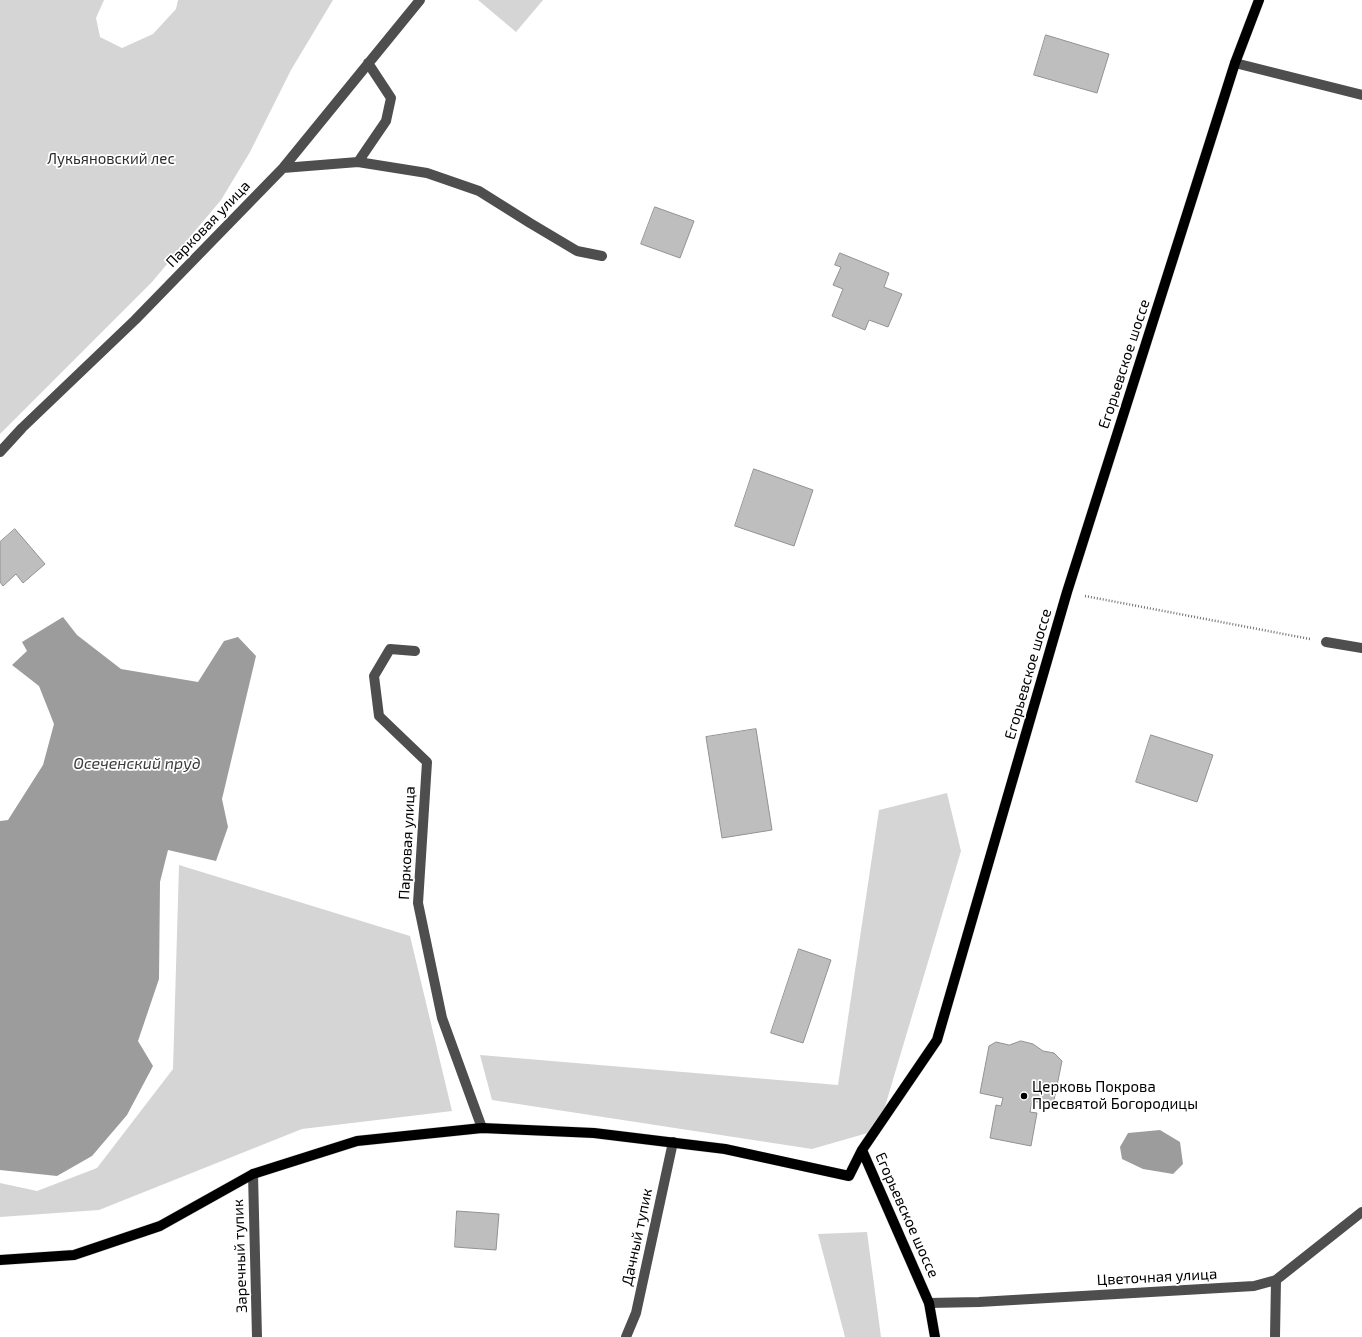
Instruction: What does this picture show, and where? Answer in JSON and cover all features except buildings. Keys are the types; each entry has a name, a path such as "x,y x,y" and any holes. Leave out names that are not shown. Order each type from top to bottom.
{"main road":[{"name":"Егорьевское шоссе","path":"935,1337 930,1303 862,1150 937,1040 1067,592 1235,63 1259,0"},
{"path":"0,1260 74,1255 160,1226 253,1174 357,1141 482,1128 594,1133 725,1149 849,1176 862,1150"}],"street":[{"name":"Парковая улица","path":"0,452 22,428 135,320 283,168 420,0"},
{"path":"358,162 386,121 391,98 368,63"},
{"path":"1235,63 1362,95"},
{"path":"283,168 358,162 427,173 480,191 577,251 602,256"},
{"path":"1326,642 1362,648"},
{"name":"Парковая улица","path":"415,651 390,649 374,676 379,716 427,762 418,903 442,1018 482,1128"},
{"name":"Дачный тупик","path":"626,1337 636,1313 673,1142"},
{"name":"Заречный тупик","path":"253,1174 257,1337"},
{"name":"Цветочная улица","path":"930,1303 979,1302 1254,1286 1276,1280 1362,1212"},
{"path":"1275,1337 1276,1280"}],"path":[{"path":"1067,592 1326,642"}],"green space":[{"name":"Лукьяновский лес","path":"0,0 104,0 96,18 100,37 122,48 153,34 176,9 178,0 333,0 291,70 250,152 221,200 152,282 0,434"},
{"path":"478,0 543,0 516,32"},
{"path":"947,793 961,851 878,1130 812,1149 492,1100 480,1055 838,1085 879,810"},
{"path":"179,865 410,936 452,1111 302,1129 99,1210 0,1217 0,1183 37,1191 97,1168 173,1069"},
{"path":"867,1232 881,1337 845,1337 818,1234"}],"water":[{"name":"Осеченский пруд","path":"63,617 77,635 121,669 198,682 224,641 238,637 256,656 222,799 228,827 216,861 168,850 160,882 159,979 138,1041 153,1066 127,1115 92,1156 57,1176 0,1170 0,821 8,820 43,765 54,724 39,686 12,665 27,651 22,642"},
{"path":"1160,1130 1180,1142 1183,1164 1173,1174 1143,1169 1122,1159 1120,1147 1128,1133"}],"place":[{"name":"Церковь Покрова Пресвятой Богородицы","path":"1024,1096"}]}
